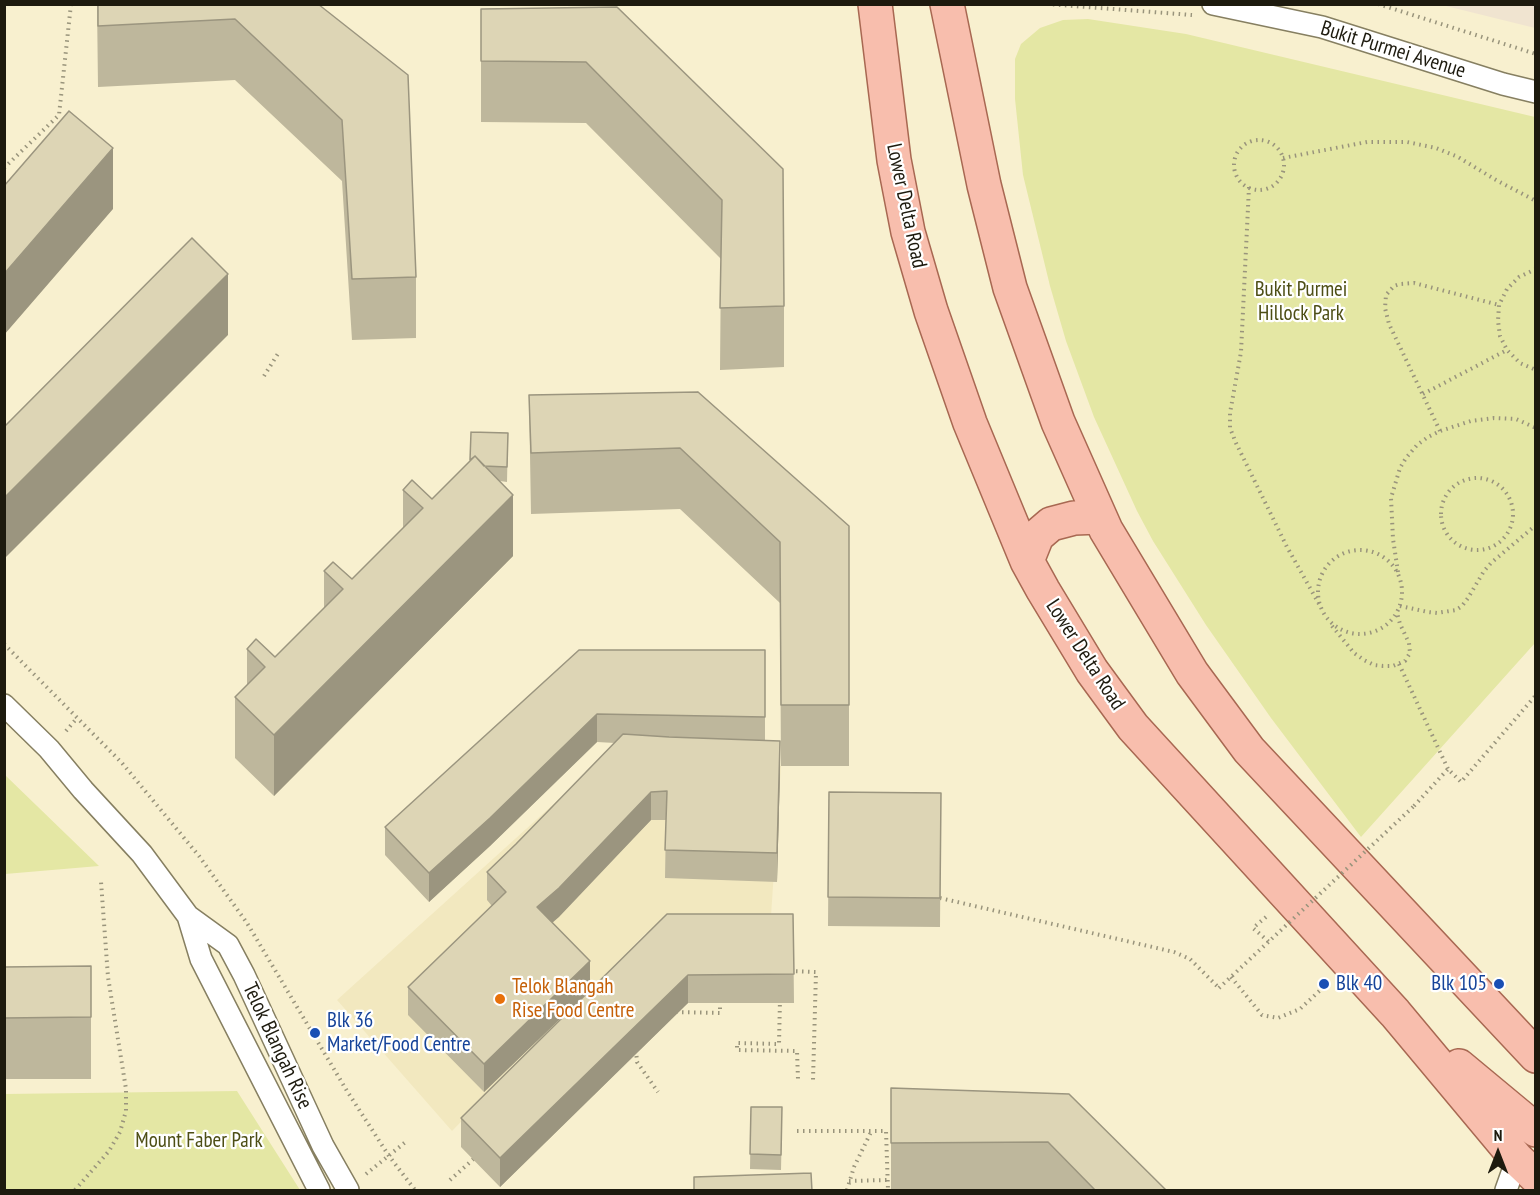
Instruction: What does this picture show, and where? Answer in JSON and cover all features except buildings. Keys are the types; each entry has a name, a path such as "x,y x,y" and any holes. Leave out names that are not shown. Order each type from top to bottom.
{"main road":[{"name":"Lower Delta Road","path":"875,4 894,160 908,232 931,311 970,423 1027,561 1043,590 1092,671 1133,727 1395,1013 1526,1168"},
{"path":"947,4 984,185 1010,288 1058,422 1100,517 1116,546 1192,673 1249,750 1536,1056"},
{"path":"1027,561 1037,536 1051,524 1074,518 1100,517"},
{"path":"1395,1013 1536,1130"}],"street":[{"name":"Bukit Purmei Avenue","path":"1214,4 1322,27 1503,84 1536,92"},
{"name":"Telok Blangah Rise","path":"4,705 49,749 142,854 188,916 228,945 323,1146 348,1191"},
{"name":"Telok Blangah Rise","path":"188,916 201,959 319,1191"},
{"path":"1506,1191 1526,1168"}],"path":[{"path":"4,168 59,115 71,4"},
{"path":"1378,4 1536,54"},
{"path":"1254,140 1265,140 1274,145 1283,158 1283,173 1278,182 1269,188 1259,189 1249,188 1241,181 1234,162 1238,152 1254,140"},
{"path":"1283,158 1367,142 1407,142 1436,148 1458,157 1536,201"},
{"path":"1249,188 1241,352 1230,413 1230,428 1287,547 1324,616 1354,653 1374,665 1383,666 1399,664 1408,658 1410,648 1408,639 1397,612"},
{"path":"1536,269 1520,277 1507,289 1500,305 1498,321 1500,336 1507,350 1520,363 1536,370"},
{"path":"1440,431 1389,324 1385,308 1386,295 1394,286 1400,284 1422,284 1500,305"},
{"path":"1422,394 1507,350"},
{"path":"264,376 279,352"},
{"path":"1398,575 1391,498 1400,468 1417,445 1440,431 1471,421 1494,418 1516,419 1536,428"},
{"path":"1480,478 1493,482 1504,490 1511,502 1513,515 1511,528 1503,539 1492,547 1480,551 1466,549 1454,543 1445,533 1441,520 1441,507 1446,495 1455,485 1467,479 1480,478"},
{"path":"1400,606 1437,613 1456,610 1468,598 1491,563 1536,525"},
{"path":"1503,539 1511,545"},
{"path":"1319,604 1318,583 1322,573 1336,557 1346,553 1356,550 1377,554 1393,566 1398,575 1402,585 1400,606 1392,620 1384,626 1367,634 1357,634 1338,629 1324,616"},
{"path":"1399,664 1448,769 1461,782 1536,694"},
{"path":"940,898 1174,952 1190,959 1219,988 1414,806 1448,769"},
{"path":"75,1191 109,1151 120,1132 126,1111 126,1089 108,977 101,882"},
{"path":"780,971 816,972 813,1080"},
{"path":"1231,977 1262,1015 1278,1018 1299,1009 1333,979"},
{"path":"666,1011 720,1013 720,989"},
{"path":"780,992 779,1044 737,1043 737,1050 797,1051 798,1079"},
{"path":"635,1042 637,1062 658,1092"},
{"path":"798,1131 886,1131 888,1191"},
{"path":"847,1191 854,1167 871,1132"},
{"path":"389,1156 408,1140"},
{"path":"450,1180 485,1148"},
{"path":"849,1181 888,1180"}],"shaded area":[{"path":"1442,5 1535,5 1535,28"},
{"path":"610,753 781,766 770,931 646,933 452,1131 337,1000"}],"green space":[{"name":"Bukit Purmei Hillock Park","path":"1088,19 1186,34 1535,117 1535,643 1361,837 1271,718 1206,625 1153,541 1094,417 1066,341 1023,175 1015,99 1015,59 1021,44 1040,28 1063,20"},
{"path":"5,775 99,866 5,874"},
{"name":"Mount Faber Park","path":"237,1091 300,1190 5,1190 5,1094"}],"place":[{"name":"Blk 40","path":"1324,984"},
{"name":"Blk 105","path":"1499,984"},
{"name":"Telok Blangah Rise Food Centre","path":"500,999"},
{"name":"Blk 36 Market/Food Centre","path":"315,1033"}]}
